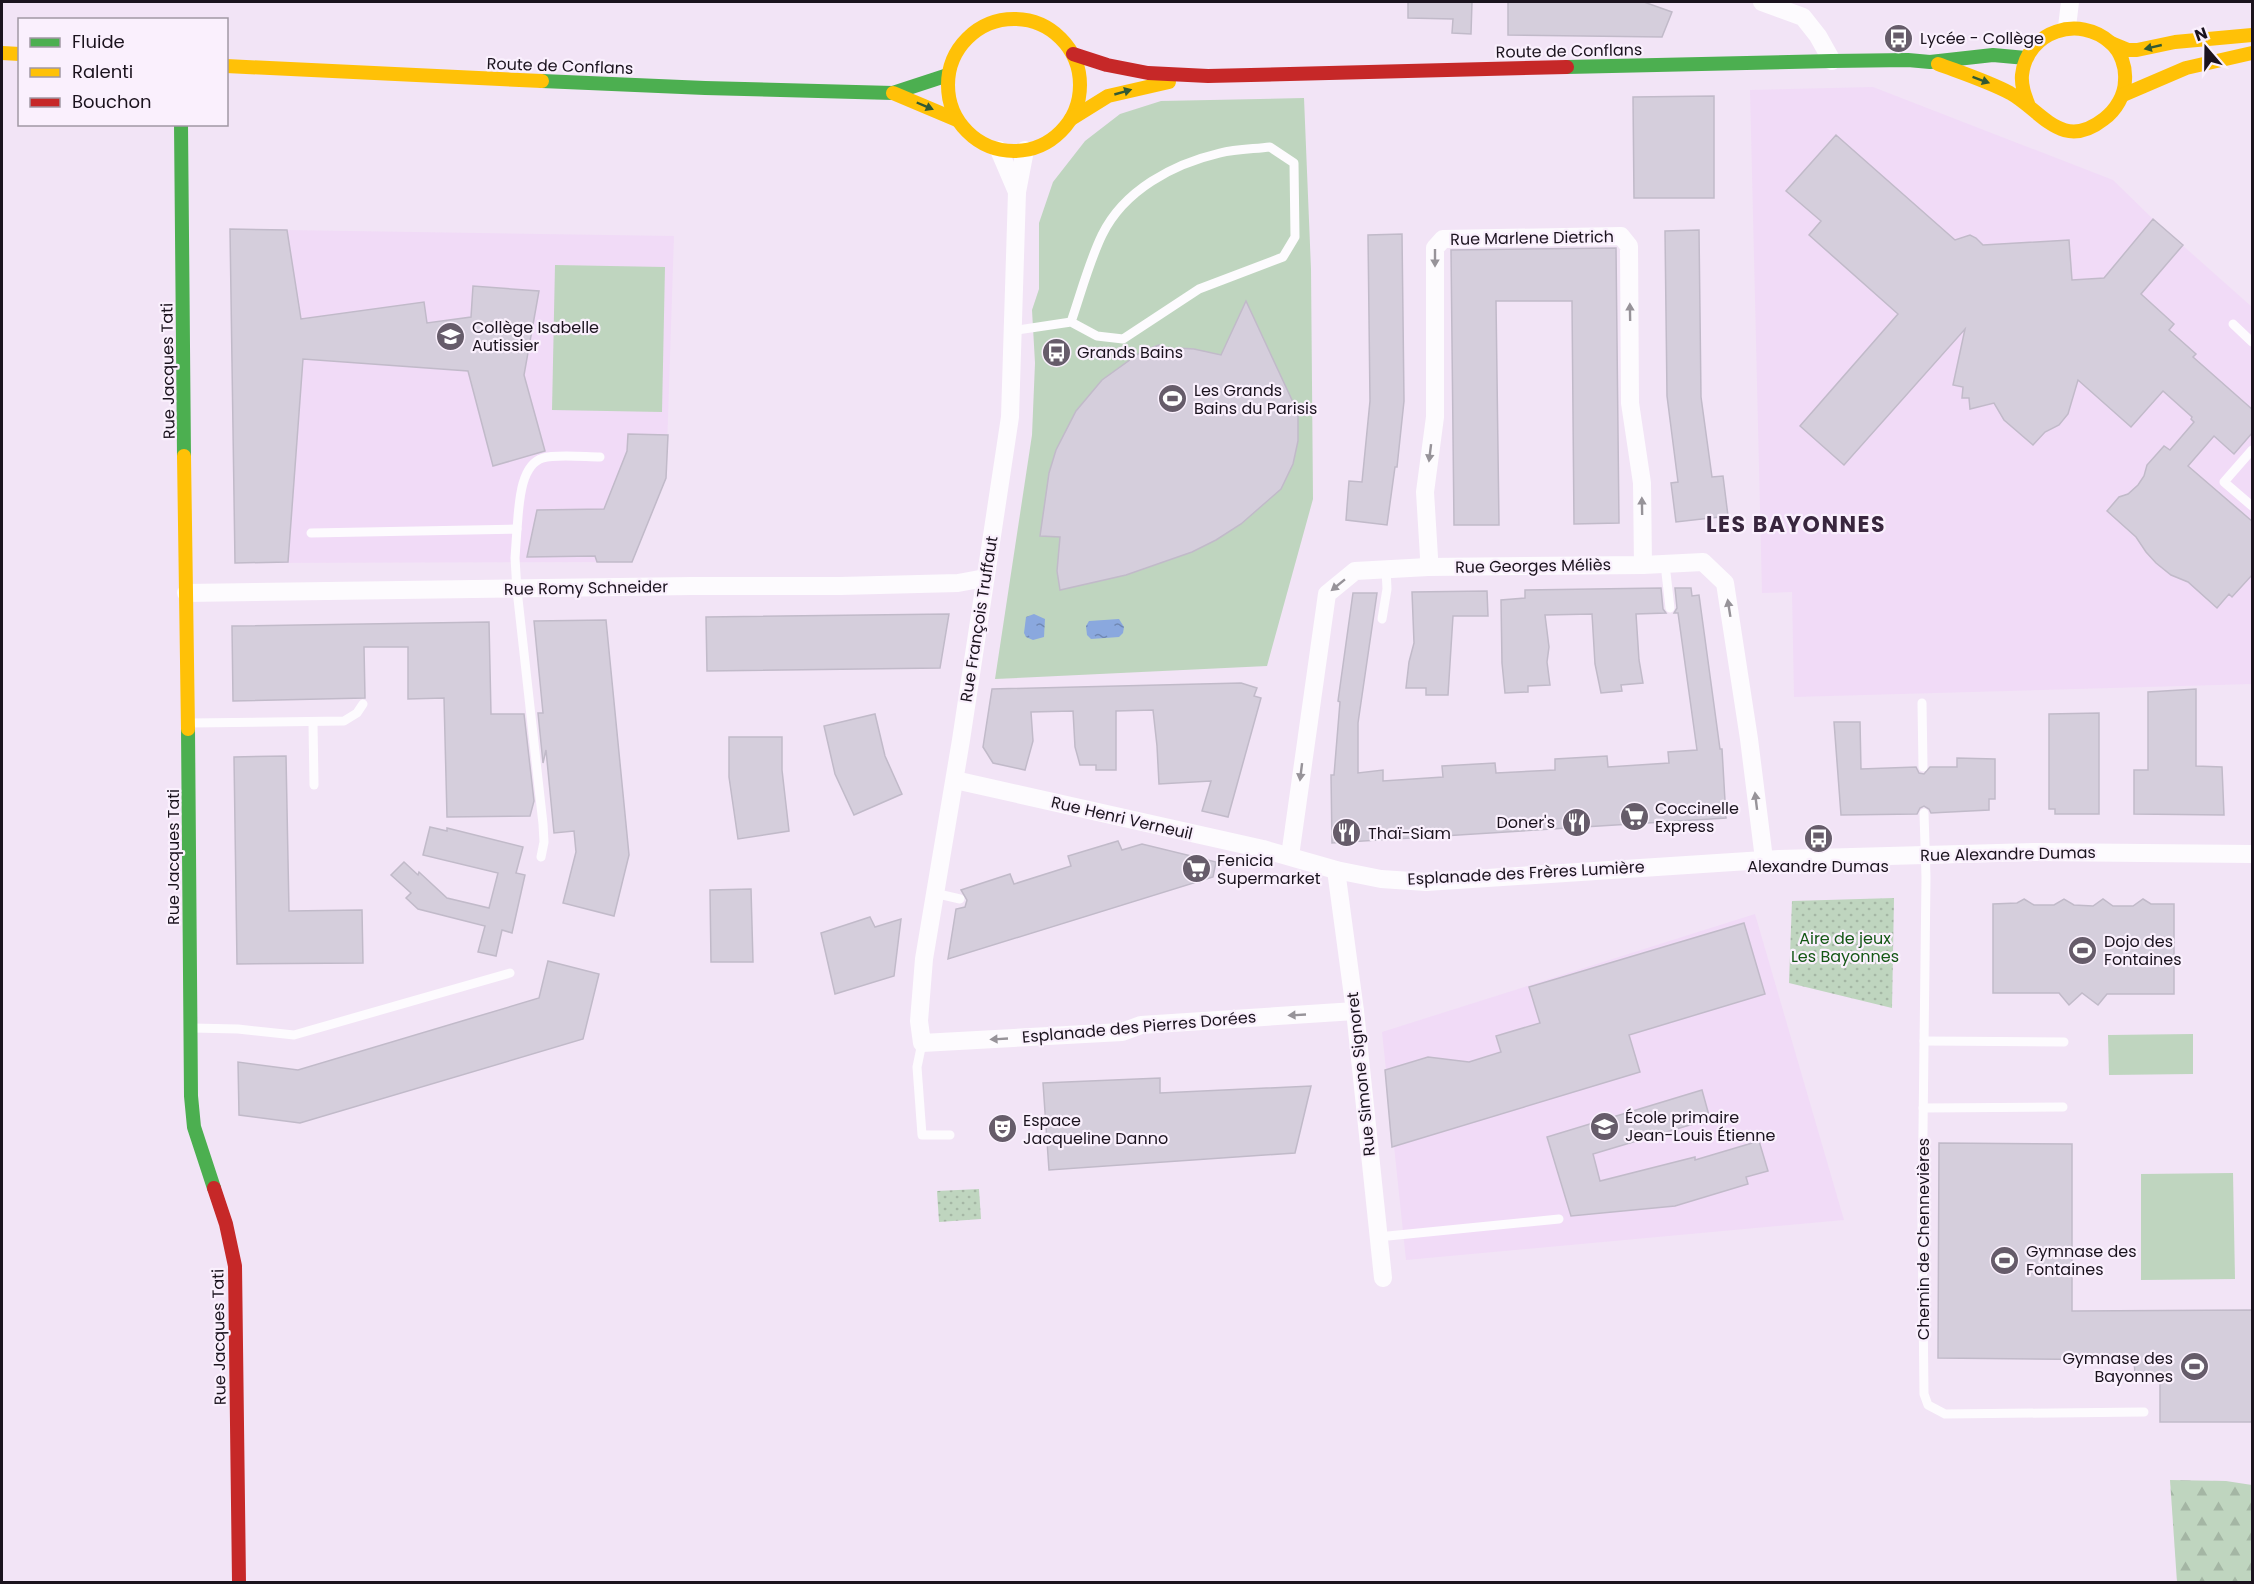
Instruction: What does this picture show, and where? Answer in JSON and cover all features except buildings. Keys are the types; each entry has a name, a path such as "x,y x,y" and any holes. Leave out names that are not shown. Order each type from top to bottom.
{"main road":[{"path":"979,28 985,8"},
{"path":"1044,10 1048,27"},
{"path":"1014,18 1032,20 1048,27 1062,38 1073,54 1080,75 1080,98 1071,119 1059,134 1044,144 1025,150 999,150 968,134 957,120 947,90 948,75 958,48 979,28 996,20 1014,18"},
{"path":"2029,106 2023,90 2022,74 2026,58 2036,43 2050,33 2067,27 2083,28 2098,33 2111,43 2128,50 2175,42 2253,35"},
{"path":"1930,62 1991,83 2029,106 2041,119 2056,128 2073,130 2091,128 2106,119 2118,106 2123,95 2126,81 2124,67 2111,43"},
{"path":"2,53 18,54"},
{"path":"2123,95 2160,77 2194,65 2253,53"},
{"name":"Route de Conflans","path":"1073,54 1107,65 1148,73 1208,76 1832,61 1930,62"},
{"path":"1930,62 1993,55 2026,58"},
{"name":"Route de Conflans","path":"228,66 694,88 893,93 948,75"},
{"name":"Route de Conflans","path":"1071,119 1108,96 1144,86 1208,76"},
{"name":"Route de Conflans","path":"893,93 957,120"},
{"name":"Rue Jacques Tati","path":"181,126 189,1028 194,1127 226,1224 235,1266 239,1582"}],"street":[{"path":"1762,2 1803,17 1818,36 1832,61"},
{"path":"2067,27 2070,2"},
{"path":"999,150 1017,192"},
{"path":"1017,192 1025,150"},
{"name":"Rue François Truffaut","path":"922,1043 920,1021 924,958 955,780 1010,417 1017,192"},
{"name":"Rue Marlene Dietrich","path":"1428,567 1425,492 1435,417 1435,248 1443,239 1621,236 1629,246 1630,404 1642,483 1643,565"},
{"name":"Rue Georges Méliès","path":"1290,856 1327,594 1355,571 1428,567 1643,565 1703,562 1725,583 1749,739 1764,859"},
{"name":"Rue Romy Schneider","path":"186,593 840,586 958,583 985,579"},
{"name":"Rue Henri Verneuil","path":"955,780 1290,856"},
{"name":"Rue Alexandre Dumas","path":"1764,859 2035,852 2253,854"},
{"name":"Esplanade des Frères Lumière","path":"1290,856 1336,870 1381,879 1426,882 1764,859"},
{"name":"Rue Simone Signoret","path":"1336,870 1355,1011 1383,1278"},
{"name":"Esplanade des Pierres Dorées","path":"922,1043 1122,1032 1141,1025 1355,1011"}],"lane":[{"path":"1011,331 1071,322 1097,336 1124,339 1199,289 1283,257 1294,237 1294,163 1270,147 1220,153 1173,170 1142,186 1121,207 1103,234 1071,322"},
{"path":"2233,324 2253,342"},
{"path":"2253,450 2224,482 2253,506"},
{"path":"542,857 543,824 515,558 523,480 532,465 543,458 600,457"},
{"path":"311,533 517,529"},
{"path":"1665,564 1670,608"},
{"path":"1382,619 1387,590 1386,569"},
{"path":"1922,703 1923,767"},
{"path":"188,723 345,721 357,713 363,704"},
{"path":"313,723 314,785"},
{"name":"Chemin de Chennevières","path":"1924,813 1922,1215 1924,1394 1928,1405 1945,1414 2144,1412"},
{"path":"934,893 960,899"},
{"path":"189,1028 238,1029 294,1035 510,973"},
{"path":"1924,1041 2064,1042"},
{"path":"922,1043 917,1067 922,1136 950,1135"},
{"path":"1923,1108 2063,1107"},
{"path":"1378,1237 1559,1219"}],"shaded area":[{"path":"1873,87 2113,180 2153,219 2252,307 2252,684 1794,697 1792,592 1762,593 1750,90"},
{"name":"Collège Isabelle Autissier","path":"230,229 674,236 666,478 632,562 235,563"},
{"name":"École primaire Jean-Louis Étienne","path":"1755,914 1844,1220 1406,1260 1382,1032"}],"green space":[{"name":"Les Grands Bains du Parisis","path":"1304,98 1311,269 1313,499 1267,666 995,679 1032,435 1035,363 1032,310 1039,289 1039,223 1053,182 1085,141 1120,114 1161,101"},
{"path":"555,265 665,267 662,412 552,410"},
{"name":"Aire de jeux Les Bayonnes","path":"1894,898 1892,1008 1789,983 1792,901"},
{"path":"2193,1034 2193,1074 2109,1075 2108,1035"},
{"path":"2233,1173 2235,1279 2141,1280 2141,1174"},
{"path":"979,1189 981,1219 939,1222 937,1191"},
{"path":"2170,1480 2226,1481 2252,1485 2252,1582 2177,1582"}],"water":[{"path":"1034,614 1045,619 1044,637 1033,640 1026,637 1024,633 1026,617"},
{"path":"1119,619 1124,627 1119,637 1091,639 1087,635 1086,626 1089,621"}],"traffic: fast":[{"path":"1567,67 1832,61 1930,62 1993,55 2026,58"},
{"path":"542,81 893,93 948,75"},
{"path":"181,126 184,456"},
{"path":"188,729 191,1096 194,1127 214,1188"}],"traffic: slow":[{"path":"1014,19 1039,24 1061,38 1075,60 1080,85 1075,110 1061,132 1039,146 1014,151 989,146 967,132 953,110 948,85 953,60 967,38 989,24 1014,19"},
{"path":"1938,64 2010,93 2053,125 2064,130 2076,131 2089,128 2104,119 2119,102 2125,86 2125,75 2124,65 2118,51 2098,34 2084,30 2070,29 2044,38 2034,47 2026,60 2022,75 2029,106"},
{"path":"2111,43 2128,50 2137,50 2175,42 2252,35"},
{"path":"2,53 18,54"},
{"path":"2123,95 2186,68 2252,53"},
{"path":"228,66 542,81"},
{"path":"1071,119 1108,96 1169,82"},
{"path":"893,93 957,120"},
{"path":"184,456 188,729"}],"traffic: jam":[{"path":"1073,54 1107,65 1148,73 1208,76 1567,67"},
{"path":"214,1188 226,1224 235,1266 239,1582"}],"place":[{"name":"Lycée - Collège","path":"1899,38"},
{"name":"Collège Isabelle Autissier","path":"451,336"},
{"name":"Grands Bains","path":"1056,352"},
{"name":"Les Grands Bains du Parisis","path":"1173,399"},
{"name":"Coccinelle Express","path":"1634,817"},
{"name":"Doner's","path":"1576,822"},
{"name":"Thaï-Siam","path":"1347,833"},
{"name":"Alexandre Dumas","path":"1818,838"},
{"name":"Fenicia Supermarket","path":"1196,869"},
{"name":"Dojo des Fontaines","path":"2083,950"},
{"name":"École primaire Jean-Louis Étienne","path":"1604,1126"},
{"name":"Espace Jacqueline Danno","path":"1002,1129"},
{"name":"Gymnase des Fontaines","path":"2005,1260"},
{"name":"Gymnase des Bayonnes","path":"2194,1367"}],"district":[{"name":"LES BAYONNES","path":"1796,524"}]}
